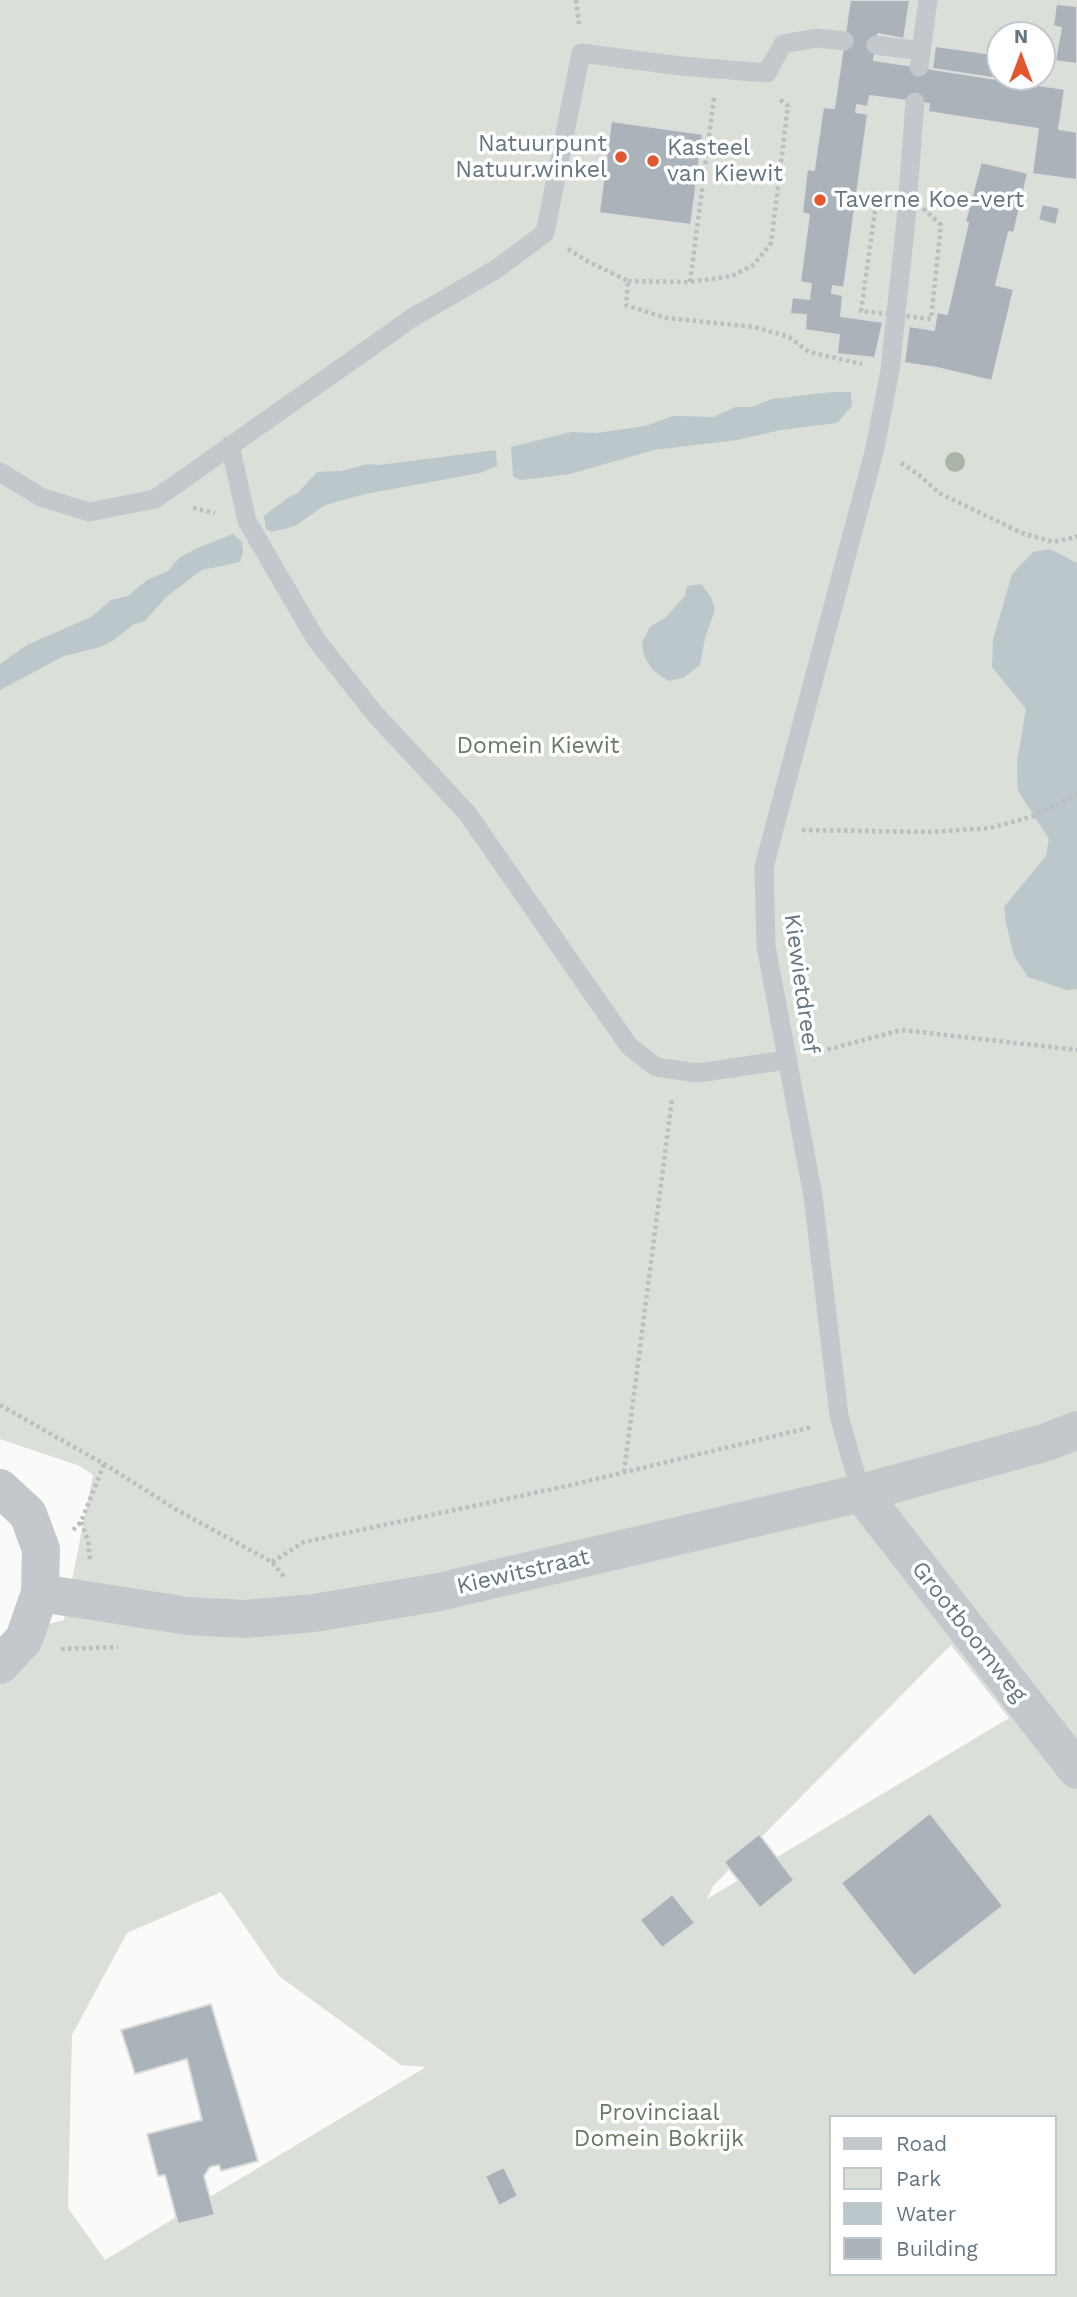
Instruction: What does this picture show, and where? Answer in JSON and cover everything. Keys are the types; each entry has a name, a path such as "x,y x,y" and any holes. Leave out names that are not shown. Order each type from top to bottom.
{"street":[{"name":"Kiewitstraat","path":"40,1593 188,1616 245,1619 314,1613 439,1592 861,1493 1047,1442 1077,1430"},
{"path":"0,1488 28,1514 41,1549 40,1593 24,1639 0,1665"},
{"name":"Grootboomweg","path":"861,1493 1077,1770"}],"lane":[{"path":"876,45 920,59 928,0"},
{"path":"0,472 41,497 89,512 155,499 412,318 495,271 545,233 581,52 767,73 783,44 817,38 844,41"},
{"name":"Kiewietdreef","path":"861,1493 839,1416 813,1196 766,946 764,867 875,448 890,370 915,102"},
{"path":"230,445 247,521 315,638 374,713 467,813 629,1046 656,1067 698,1073 786,1060"}],"path":[{"path":"690,282 717,69"},
{"path":"545,233 587,261 628,281 690,282 732,276 753,265 771,243 788,106 770,91 767,73"},
{"path":"628,281 626,305 666,317 755,327 789,337 809,352 890,370"},
{"path":"875,448 918,474 939,493 1022,533 1052,542 1077,535"},
{"path":"155,499 247,521"},
{"path":"774,830 930,832 990,828 1034,816 1077,794"},
{"path":"786,1060 902,1030 1077,1049"},
{"path":"624,1472 676,1070"},
{"path":"0,1405 104,1464 177,1510 272,1562 314,1613"},
{"path":"272,1562 304,1542 803,1430 839,1416"},
{"path":"67,1536 81,1522 104,1464"},
{"path":"81,1522 88,1540 90,1568"}],"green space":[{"name":"Domein Kiewit","path":"0,0 1077,0 1077,2297 0,2297 0,1637 64,1620 93,1475 80,1466 0,1439","holes":["951,1645 1009,1718 707,1899 713,1886","221,1892 279,1976 401,2065 426,2067 105,2260 68,2208 72,2035 127,1933"]}],"water":[{"path":"851,392 852,406 837,423 781,430 737,440 654,450 570,474 520,480 513,476 511,447 571,432 596,433 646,426 673,416 714,417 735,407 751,407 772,399"},
{"path":"496,450 497,466 480,473 365,494 325,505 295,526 272,532 266,529 264,516 298,493 317,472"},
{"path":"233,534 242,542 240,562 202,570 166,597 145,621 134,624 114,640 100,647 64,656 0,690 0,664 27,645 91,617 111,600 128,596 147,580 168,571 179,558"},
{"path":"1050,549 1077,563 1077,989 1067,990 1028,977 1014,956 1006,923 1004,907 1046,856 1049,839 1018,791 1017,762 1026,709 992,667 993,640 1012,574 1033,552"},
{"path":"701,584 711,597 715,610 705,638 700,665 683,678 668,681 652,669 644,656 642,642 650,627 666,617 685,596 687,586"}],"building":[{"path":"850,0 910,0 904,39 878,34 874,60 986,77 986,91 1065,89 1059,129 1077,132 1077,180 1032,174 1038,129 928,112 929,104 870,96 868,107 857,105 856,112 868,114 844,288 833,286 832,293 843,295 841,316 883,322 875,358 837,354 839,335 805,330 806,315 790,314 792,297 809,299 811,284 800,282 809,215 802,213 807,169 814,170 823,107 834,108"},
{"path":"1056,4 1077,6 1077,64 1056,61 1061,28 1056,27 1056,21 1054,21"},
{"path":"935,46 986,53 986,77 932,69"},
{"name":"Kasteel van Kiewit","path":"611,121 703,134 691,225 599,213"},
{"path":"981,162 1028,173 1014,233 1009,232 996,285 1014,289 992,381 904,363 909,326 934,330 937,312 947,314 968,223 965,222"},
{"path":"1042,204 1060,208 1056,225 1038,220"},
{"path":"930,1813 1003,1906 914,1976 841,1883"},
{"path":"759,1834 794,1880 760,1908 724,1862"},
{"path":"672,1894 695,1923 662,1948 640,1920"},
{"path":"211,2004 258,2161 221,2171 219,2165 210,2167 204,2176 215,2215 178,2224 165,2175 158,2176 147,2134 202,2120 187,2059 135,2074 121,2030"},
{"path":"504,2167 518,2196 499,2206 485,2176"}],"place":[{"name":"Natuurpunt Natuur.winkel","path":"621,157"},
{"name":"Kasteel van Kiewit","path":"653,161"},
{"name":"Taverne Koe-vert","path":"820,200"}],"park label":[{"name":"Provinciaal Domein Bokrijk","path":"659,2126"}]}
